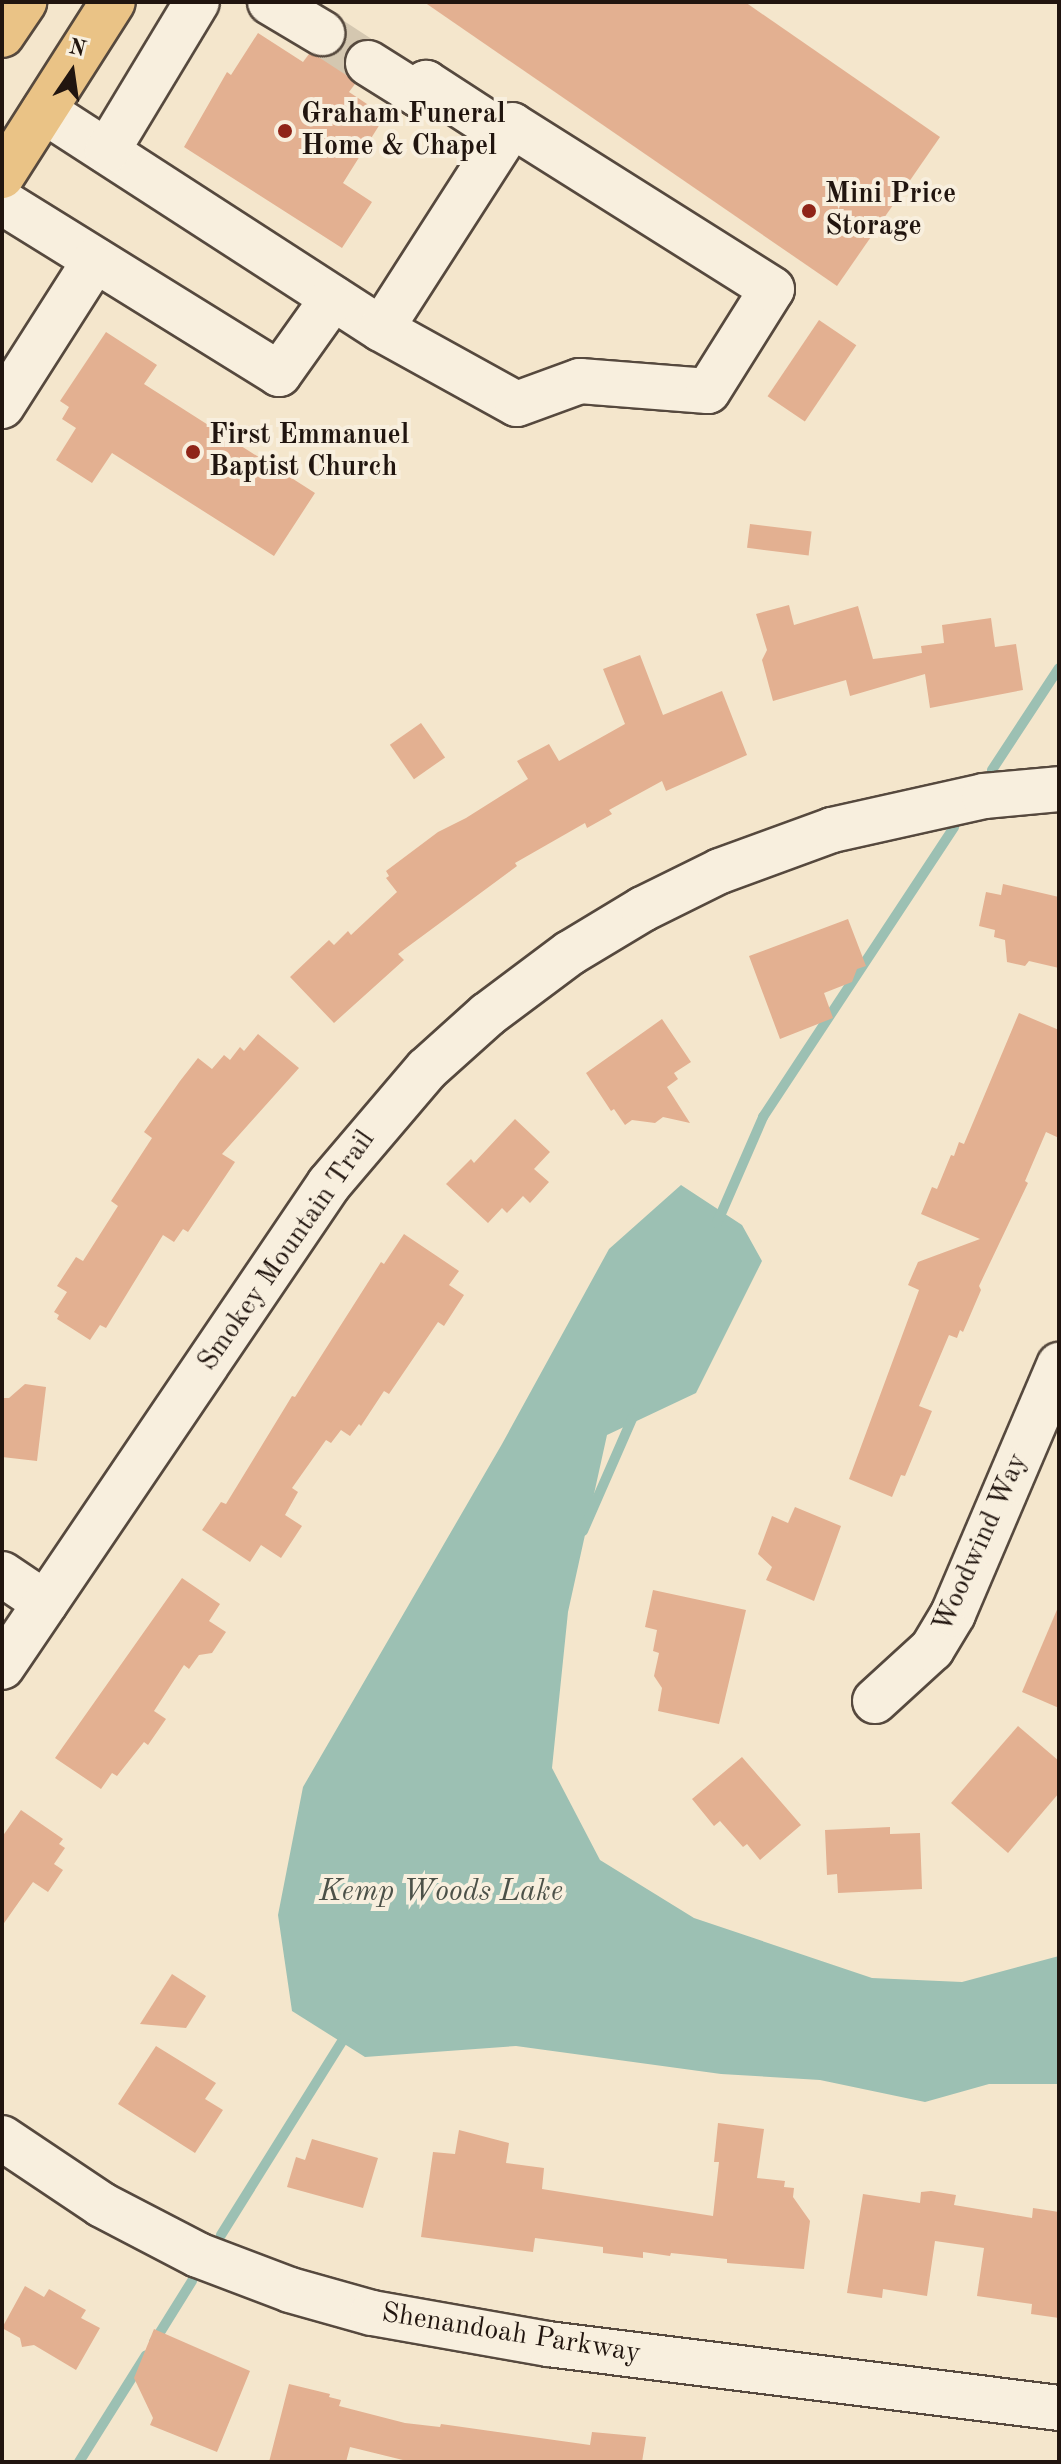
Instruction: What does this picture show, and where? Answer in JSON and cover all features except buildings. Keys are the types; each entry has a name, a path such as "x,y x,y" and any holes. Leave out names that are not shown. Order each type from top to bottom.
{"main road":[{"path":"2,35 24,2"},
{"path":"2,176 113,2"}],"street":[{"path":"107,151 197,2"},
{"path":"270,2 322,33"},
{"path":"368,63 419,95 426,83 506,135"},
{"path":"44,111 381,329 517,404 580,381 708,391 772,289 512,125 381,329"},
{"path":"2,202 279,374 333,298"},
{"path":"2,406 95,260"},
{"name":"Smokey Mountain Trail","path":"2,1667 329,1184 427,1069 487,1015 570,953 643,909 720,871 832,830 984,796 1059,789"},
{"name":"Woodwind Way","path":"875,1701 932,1649 953,1614 1059,1365"},
{"path":"2,1574 45,1603"},
{"name":"Shenandoah Parkway","path":"2,2138 102,2205 198,2255 290,2290 372,2313 548,2344 1059,2408"}],"water":[{"name":"Kemp Woods Lake","path":"681,1185 742,1225 762,1261 696,1393 607,1435 568,1612 552,1768 600,1860 694,1918 872,1978 962,1982 1059,1956 1059,2084 989,2084 925,2102 820,2080 721,2074 516,2046 365,2057 292,2011 278,1915 303,1787 502,1444 609,1249"}],"waterway":[{"path":"992,770 1059,668"},
{"path":"717,1223 763,1117 954,827"},
{"path":"583,1531 634,1414"},
{"path":"221,2235 349,2030"},
{"path":"154,2342 192,2281"},
{"path":"79,2462 146,2355"}],"tunnel":[{"path":"322,33 368,63"}],"place":[{"name":"Graham Funeral Home & Chapel","path":"285,131"},
{"name":"Mini Price Storage","path":"809,211"},
{"name":"First Emmanuel Baptist Church","path":"193,452"}]}
